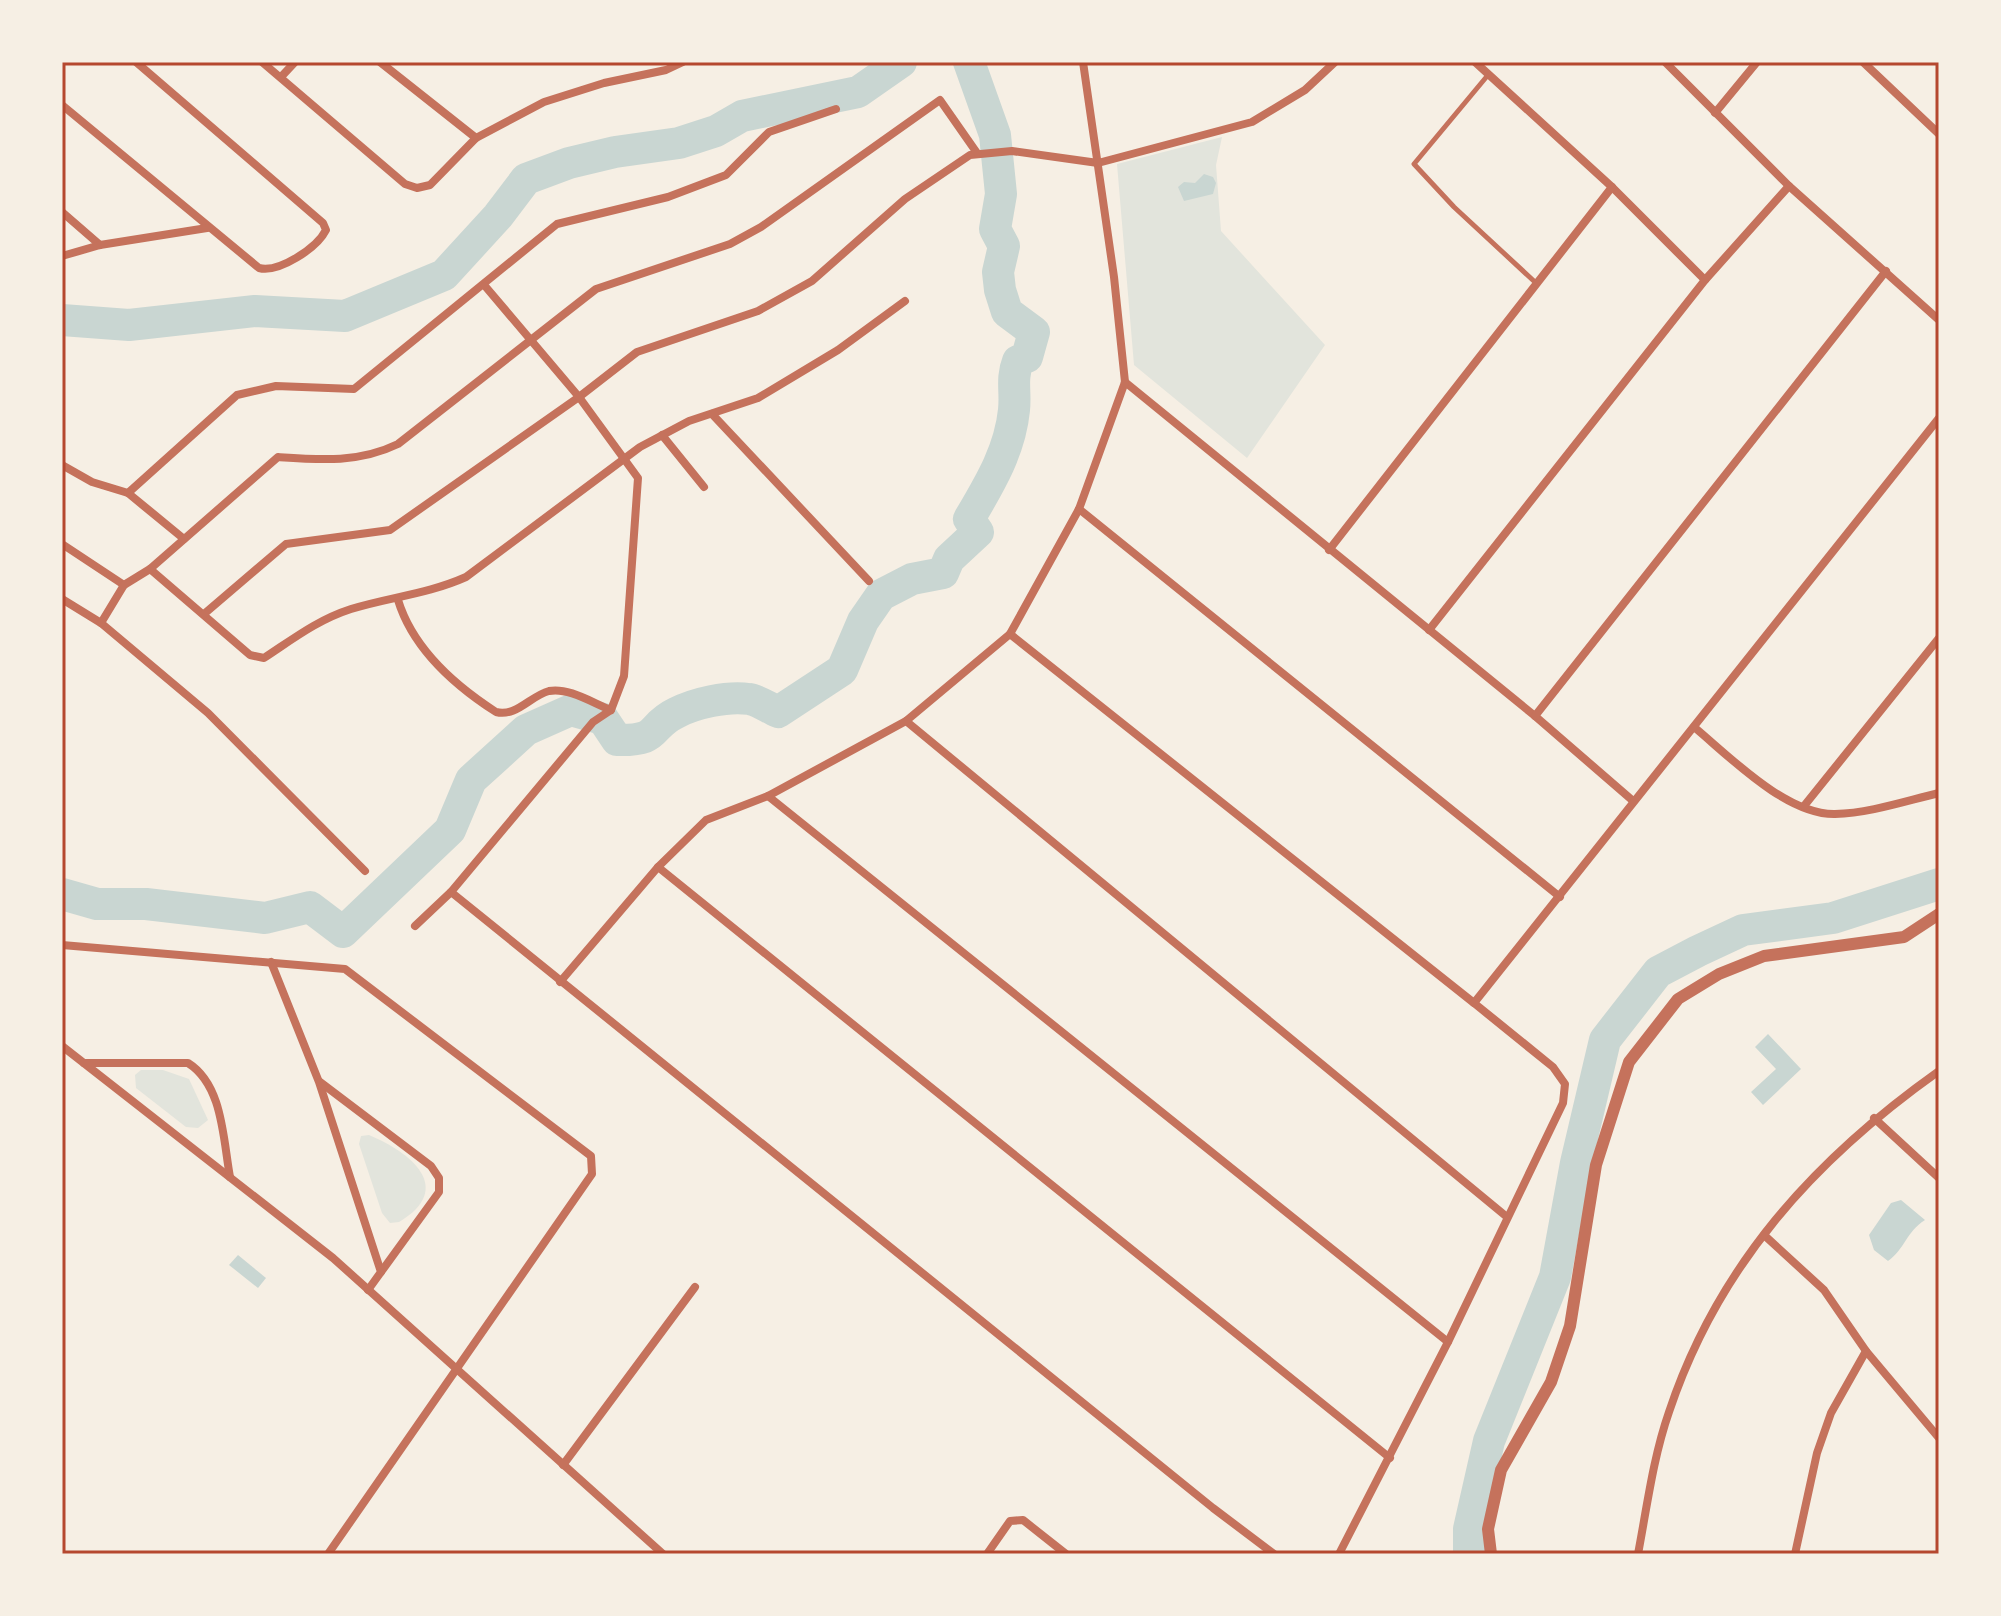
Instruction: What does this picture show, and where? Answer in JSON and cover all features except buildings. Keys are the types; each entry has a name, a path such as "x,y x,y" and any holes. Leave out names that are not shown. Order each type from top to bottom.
{"street":[{"path":"62,105 259,268 269,271 322,238 326,230 287,191 136,62"},
{"path":"262,62 405,184 417,188 430,185 476,138 571,92 666,70 683,62"},
{"path":"281,77 295,62"},
{"path":"380,62 393,66 476,138"},
{"path":"560,982 658,867 706,820 768,796 906,721 1010,634 1079,509 1125,382 1083,62"},
{"path":"204,614 286,544 390,530 579,397 637,352 758,311 812,281 905,199 977,153 1012,151 1098,163 1252,122 1305,90 1335,62"},
{"path":"1475,62 1612,187 1705,280"},
{"path":"1665,62 1789,186 1939,320"},
{"path":"1715,113 1757,62"},
{"path":"1863,62 1939,134"},
{"path":"101,623 124,585 150,569 278,457 332,461 376,455 398,444 531,343 596,289 730,244 761,227 940,100 977,153"},
{"path":"128,493 237,395 276,386 354,389 404,345 485,286 557,224 668,197 726,175 769,132 836,109"},
{"path":"1429,630 1705,280 1789,186"},
{"path":"1329,550 1612,187"},
{"path":"62,212 100,245"},
{"path":"62,256 100,245 207,228"},
{"path":"1535,716 1886,271"},
{"path":"415,926 451,892 593,722 608,712 624,676 638,478 579,397 485,286"},
{"path":"150,569 250,655 264,658 292,635 322,620 352,609 438,589 466,577 565,500 626,460 640,447 689,421 758,398 811,367 905,301"},
{"path":"1125,382 1535,716 1632,800"},
{"path":"712,414 869,581"},
{"path":"1474,1003 1560,897 1632,800 1694,727 1939,418"},
{"path":"662,435 704,487"},
{"path":"62,465 92,482 128,493 184,539"},
{"path":"1079,509 1560,897"},
{"path":"62,544 124,585"},
{"path":"62,599 101,623 208,713 365,871"},
{"path":"398,600 410,632 431,659 496,712 510,713 550,691 564,692 608,712"},
{"path":"1010,634 1553,1067 1565,1084 1563,1103 1448,1342 1339,1554"},
{"path":"1804,806 1939,638"},
{"path":"906,721 1507,1217"},
{"path":"1694,727 1771,790 1804,806 1832,814 1939,793"},
{"path":"768,796 1448,1342"},
{"path":"658,867 1390,1458"},
{"path":"451,892 1274,1554"},
{"path":"1491,1554 1488,1529 1501,1470 1551,1382 1570,1326 1596,1165 1629,1062 1678,999 1719,974 1764,956 1904,937 1939,914"},
{"path":"62,945 345,969 361,978 591,1156 592,1174 328,1554"},
{"path":"271,962 319,1082 381,1272"},
{"path":"62,1046 368,1290 663,1554"},
{"path":"83,1063 188,1063 201,1071 213,1091 230,1177"},
{"path":"1638,1554 1657,1451 1685,1368 1732,1282 1764,1235 1817,1170 1874,1118 1939,1071"},
{"path":"319,1082 431,1166 439,1178 439,1192 368,1290"},
{"path":"1874,1118 1939,1178"},
{"path":"1764,1235 1824,1290 1866,1351 1939,1438"},
{"path":"563,1465 695,1287"},
{"path":"1795,1554 1817,1453 1831,1413 1866,1351"},
{"path":"987,1554 1010,1521 1023,1520 1066,1554"}],"lane":[{"path":"1489,74 1414,164 1454,207 1536,283"}],"shaded area":[{"path":"1222,137 1216,165 1221,231 1325,345 1247,458 1134,365 1117,164"},
{"path":"1204,174 1213,177 1216,183 1213,194 1184,201 1178,187 1184,182 1195,183"},
{"path":"1768,1034 1801,1069 1763,1105 1751,1092 1776,1069 1755,1047"},
{"path":"141,1070 163,1070 189,1079 208,1120 198,1128 186,1127 136,1088 135,1075"},
{"path":"369,1135 399,1151 421,1172 425,1184 424,1196 416,1209 399,1222 390,1223 382,1213 359,1144 361,1136"},
{"path":"1901,1200 1925,1220 1888,1261 1874,1250 1869,1235 1891,1203"},
{"path":"238,1255 266,1278 258,1288 229,1265"}],"waterway":[{"path":"62,320 129,325 255,311 345,316 444,275 498,216 526,179 569,163 615,152 679,143 716,131 742,116 858,92 901,62"},
{"path":"62,894 97,904 146,904 265,918 310,907 343,932 450,830 471,780 526,730 571,710 603,719 617,740 631,740 648,736 676,713 711,701 749,699 778,712 842,670 863,621 881,595 912,579 943,573 949,559 978,532 969,519 991,480 1008,440 1014,410 1016,368 1018,361 1027,357 1034,332 1007,312 1000,290 998,272 1004,246 995,229 1001,194 995,135 969,62"},
{"path":"1469,1554 1469,1529 1489,1441 1555,1277 1576,1163 1605,1040 1658,972 1698,951 1743,930 1833,918 1939,884"}]}
